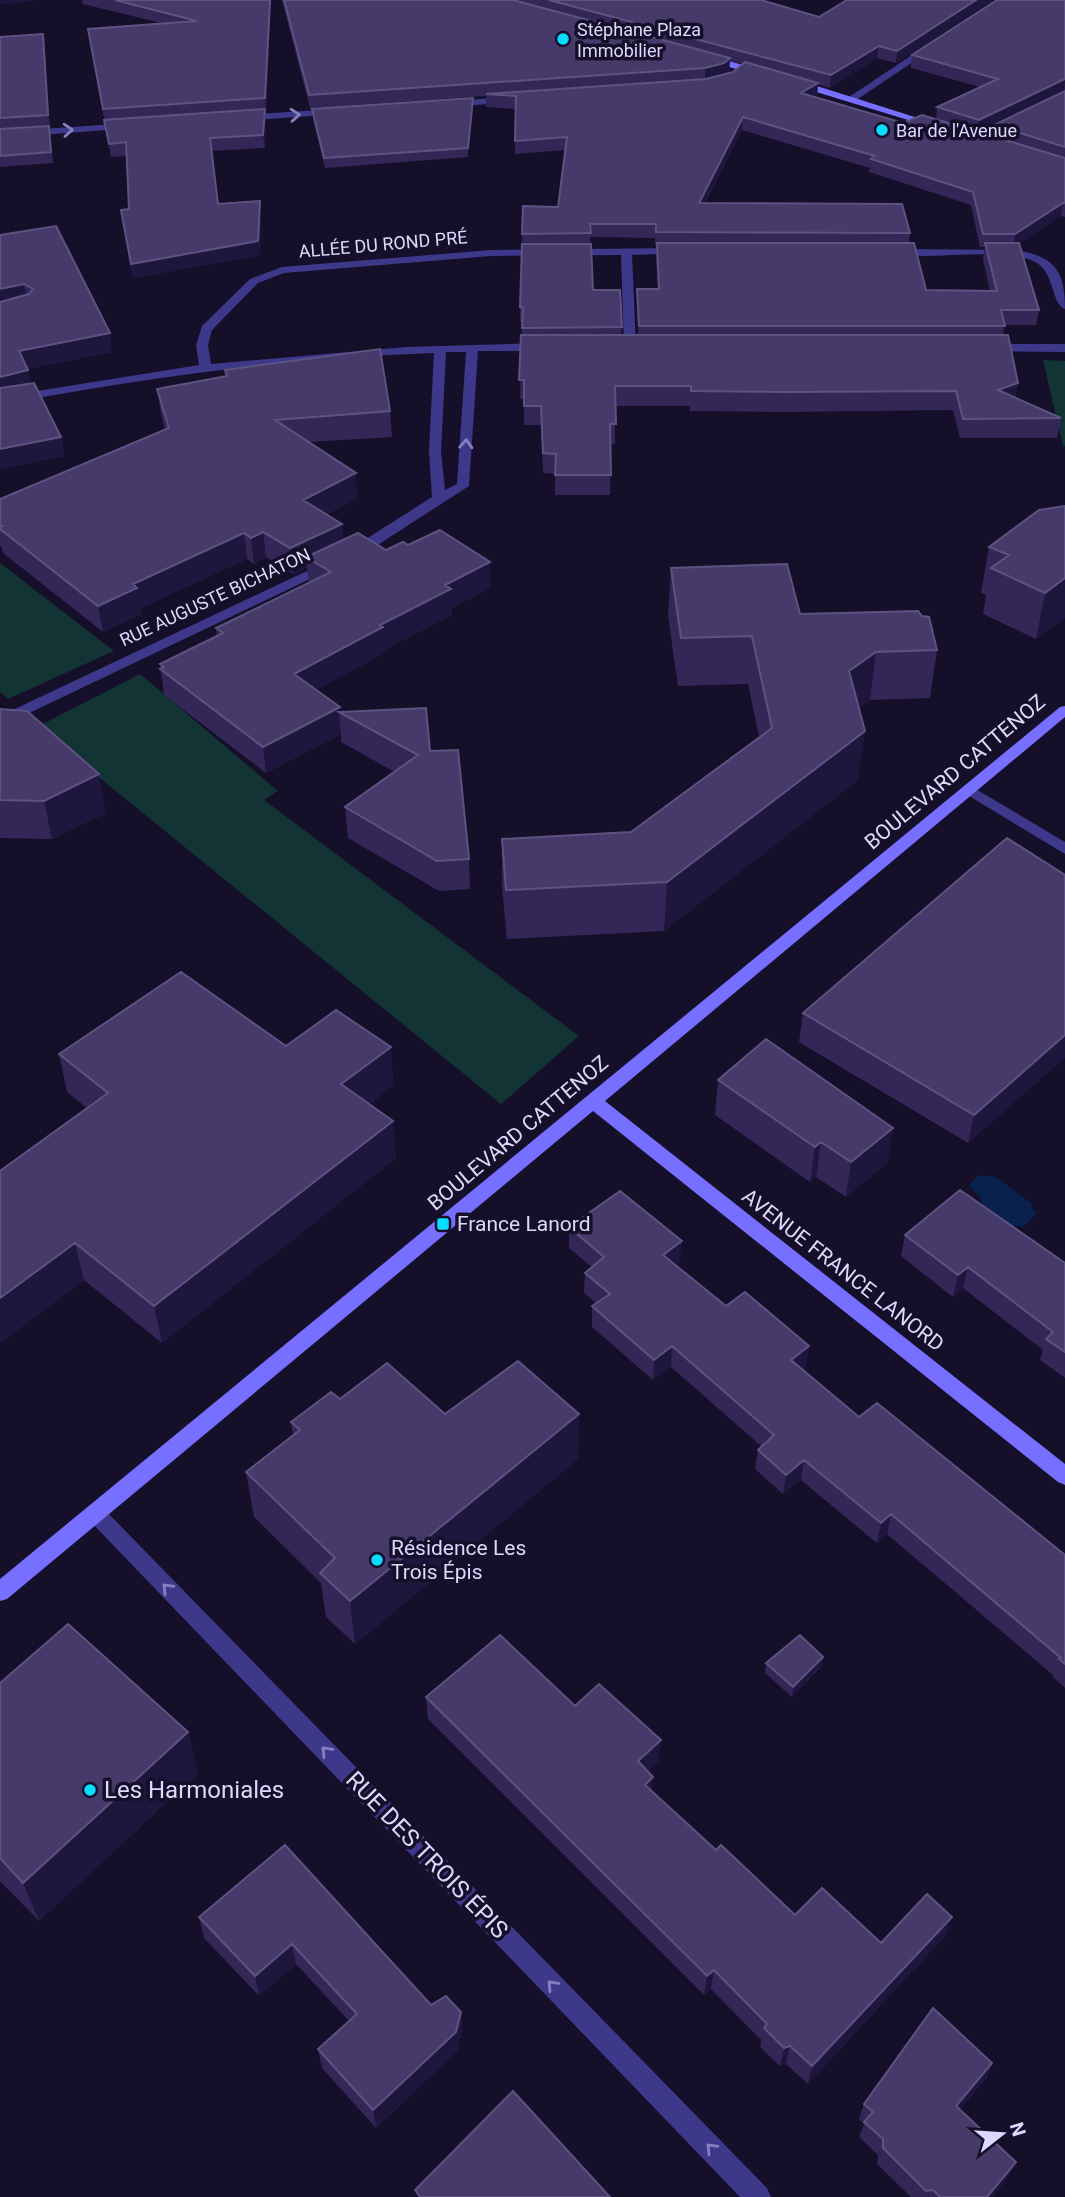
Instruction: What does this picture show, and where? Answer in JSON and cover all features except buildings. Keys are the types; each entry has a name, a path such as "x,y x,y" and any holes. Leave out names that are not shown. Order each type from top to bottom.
{"street":[{"path":"851,99 945,38"},
{"path":"697,56 952,130"},
{"path":"728,80 743,68"},
{"path":"443,104 526,99"},
{"path":"235,119 346,111"},
{"path":"0,135 138,125"},
{"path":"626,251 630,347"},
{"name":"ALLÉE DU ROND PRÉ","path":"205,368 202,345 206,329 254,281 282,270 461,254 696,251"},
{"path":"877,252 1027,254 1049,264 1055,273 1065,306"},
{"path":"0,401 205,368 306,356 440,349 562,347"},
{"path":"616,347 644,347"},
{"name":"RUE AUGUSTE BICHATON","path":"0,722 375,543 439,496 463,486 472,348"},
{"path":"971,348 1065,348"},
{"path":"439,496 435,451 440,349"},
{"name":"BOULEVARD CATTENOZ","path":"0,1592 1065,710"},
{"path":"969,790 1065,849"},
{"name":"AVENUE FRANCE LANORD","path":"593,1100 1065,1475"},
{"name":"RUE DES TROIS ÉPIS","path":"95,1513 758,2197"}],"green space":[{"path":"1043,360 1065,361 1065,446 1063,446"},
{"path":"0,563 114,651 8,699 0,692"},
{"path":"140,674 278,791 264,800 579,1036 501,1104 37,727"}],"water":[{"path":"979,1175 996,1177 1032,1204 1031,1207 1037,1213 1023,1227 1011,1225 981,1204 980,1196 968,1186"}],"place":[{"name":"Stéphane Plaza Immobilier","path":"563,39"},
{"name":"Bar de l'Avenue","path":"882,130"},
{"name":"France Lanord","path":"443,1224"},
{"name":"Résidence Les Trois Épis","path":"377,1560"},
{"name":"Les Harmoniales","path":"90,1790"}]}
